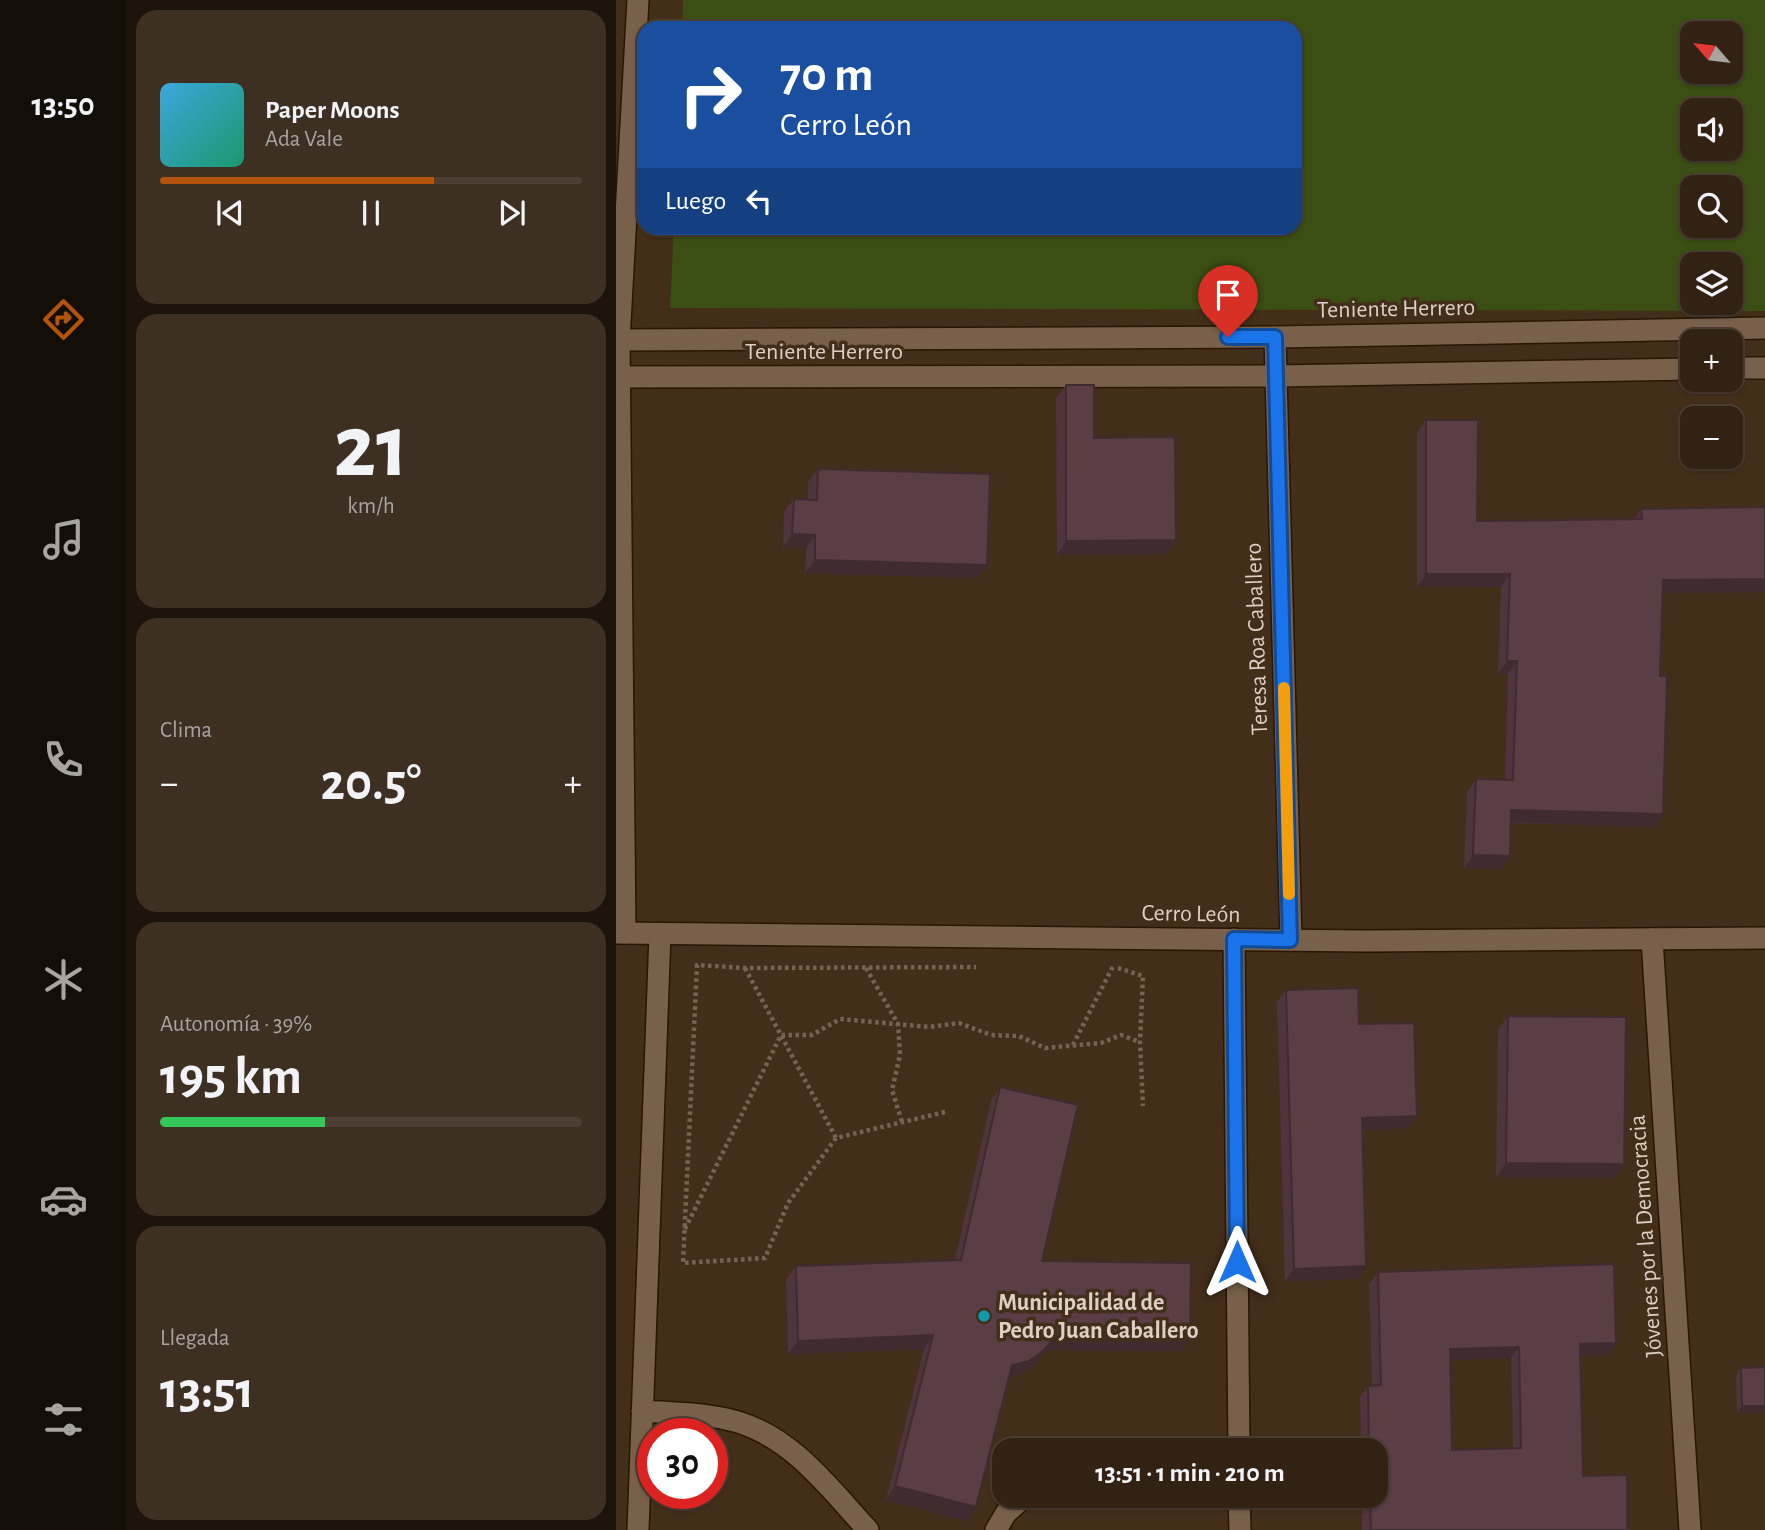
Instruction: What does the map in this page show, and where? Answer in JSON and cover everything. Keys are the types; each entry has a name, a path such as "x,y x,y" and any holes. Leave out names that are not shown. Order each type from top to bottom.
{"street":[{"path":"620,933 618,340 638,0"},
{"name":"Teniente Herrero","path":"1743,332 1765,328"},
{"name":"Teniente Herrero","path":"618,340 1680,335"},
{"path":"1072,337 1074,376"},
{"name":"Teresa Roa Caballero","path":"1275,337 1290,940"},
{"path":"1743,368 1765,368"},
{"name":"Teniente Herrero","path":"618,377 1276,376 1680,369"},
{"name":"Cerro León","path":"620,933 1290,940 1765,938"},
{"path":"638,1530 660,934"},
{"path":"1234,939 1239,1438"},
{"name":"Jóvenes por la Democracia","path":"1652,939 1690,1530"},
{"path":"642,1411 707,1415 755,1428 800,1457 868,1530"},
{"path":"996,1530 1012,1508"},
{"path":"1239,1508 1240,1530"}],"path":[{"path":"945,1112 836,1138 788,1203 765,1258 683,1263 697,965 745,968 976,967"},
{"path":"1100,966 1113,966 1143,976 1140,1042 1143,1106"},
{"path":"1073,1045 1113,966"},
{"path":"745,968 836,1138"},
{"path":"866,968 898,1024 900,1055 892,1090 902,1122"},
{"path":"781,1035 812,1035 840,1019 929,1027 959,1023 991,1035 1019,1036 1045,1048 1101,1042 1121,1035 1140,1042"},
{"path":"684,1231 781,1035"}],"green space":[{"path":"683,0 1765,0 1765,311 1743,311 1743,252 1680,252 1680,311 670,308 674,235 1302,235 1302,21 682,21"}],"building":[{"path":"1066,385 1094,385 1094,438 1175,437 1176,540 1066,541"},
{"path":"1426,420 1478,420 1477,521 1642,519 1641,509 1765,507 1765,579 1663,580 1660,676 1667,676 1663,814 1511,810 1510,856 1473,855 1476,779 1513,780 1517,661 1507,661 1510,574 1426,574"},
{"path":"818,469 990,474 987,565 815,560 815,535 792,534 794,499 817,500"},
{"path":"1358,988 1359,1024 1414,1023 1417,1116 1362,1118 1366,1266 1294,1269 1286,990"},
{"path":"1508,1016 1626,1017 1624,1164 1506,1163"},
{"name":"Municipalidad de Pedro Juan Caballero","path":"1000,1087 1078,1105 1042,1261 1191,1263 1190,1338 1056,1336 1044,1350 1029,1361 1012,1365 976,1507 895,1486 933,1335 798,1341 796,1266 961,1260"},
{"path":"1614,1264 1616,1343 1580,1344 1583,1476 1627,1475 1627,1530 1371,1530 1370,1508 1388,1508 1388,1438 1369,1438 1368,1386 1381,1385 1378,1272","holes":["1519,1347 1521,1448 1452,1450 1450,1349"]},
{"path":"1765,1367 1765,1406 1742,1406 1741,1368"}],"slow traffic":[{"path":"1284,688 1289,894"}],"place":[{"name":"Municipalidad de Pedro Juan Caballero","path":"984,1316"}],"route":[{"path":"1228,337 1275,337 1290,940 1234,939 1237,1262"}]}
